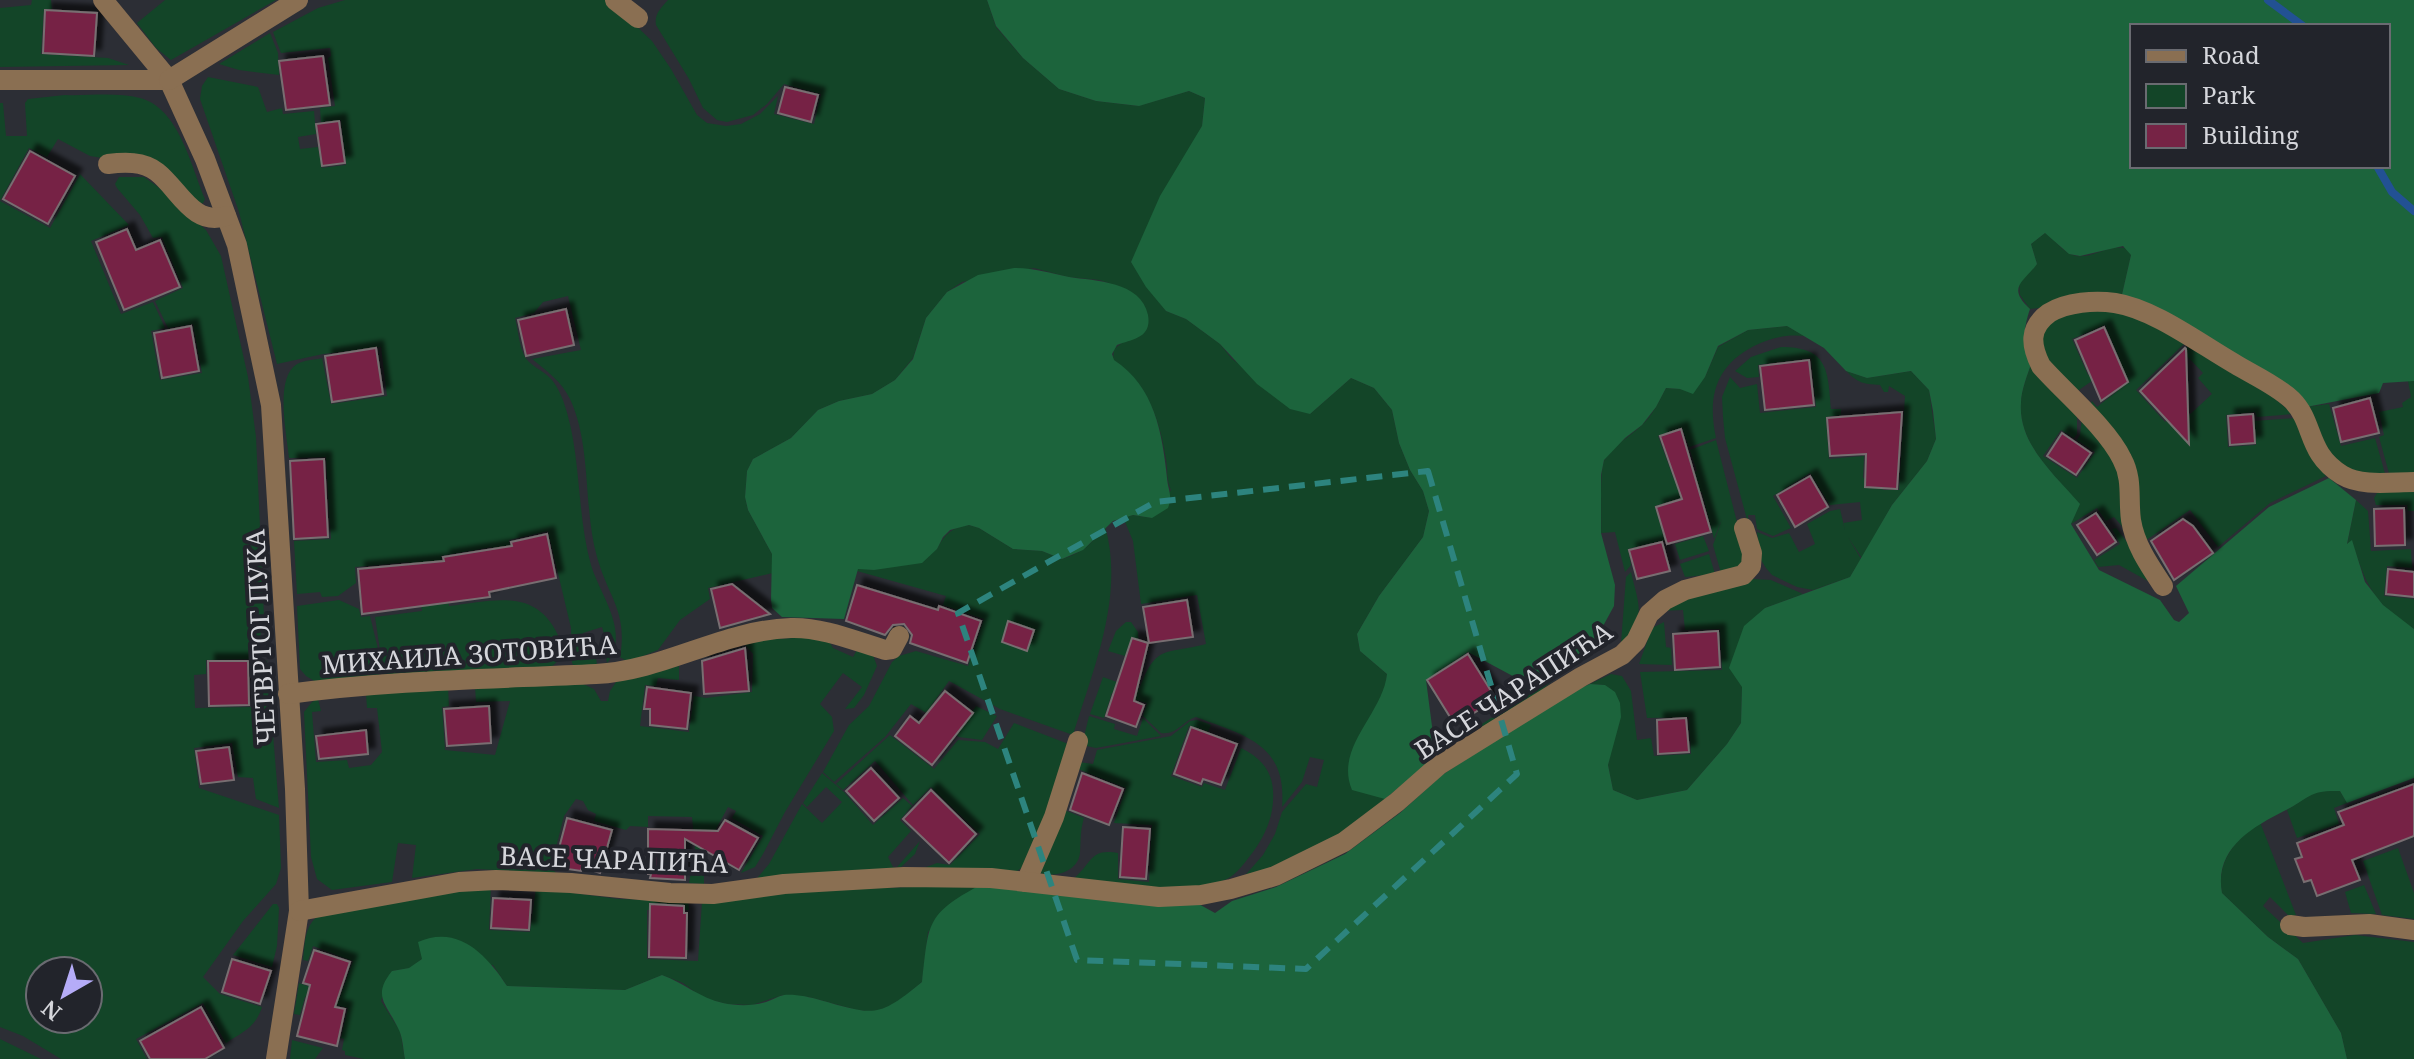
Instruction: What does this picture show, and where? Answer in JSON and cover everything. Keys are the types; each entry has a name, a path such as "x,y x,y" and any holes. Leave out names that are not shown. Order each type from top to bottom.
{"street":[{"name":"ЧЕТВРТОГ ПУКА","path":"103,0 169,80 205,159 240,259 271,405 295,789 299,911 276,1059"},
{"path":"0,80 169,80 298,0"},
{"path":"615,0 638,18"},
{"path":"108,164 122,162 146,167 156,172 196,212 214,219 226,216"},
{"path":"2163,586 2140,550 2134,534 2130,517 2129,477 2122,459 2109,440 2041,366 2034,352 2032,335 2035,328 2061,307 2093,302 2116,303 2160,321 2267,383 2293,402 2322,459 2341,474 2361,482 2414,482"},
{"name":"ВАСЕ ЧАРАПИЋА","path":"299,911 459,882 496,880 713,894 784,884 904,877 991,878 1159,897 1201,895 1275,876 1344,842 1439,765 1622,655 1636,641 1649,614 1665,600 1685,590 1743,575 1751,566 1752,553 1744,528"},
{"name":"МИХАИЛА ЗОТОВИЋА","path":"288,694 340,687 616,672 717,642 789,628 892,643"},
{"path":"1026,882 1054,817 1078,741"},
{"path":"2290,925 2369,924 2414,930"}],"highlighted area":[{"path":"1428,471 1517,774 1306,969 1077,960 958,613 1155,502"}],"green space":[{"path":"32,0 51,0 52,9 44,9 41,54 108,58 129,65 0,67 0,8 31,5"},
{"path":"165,0 276,0 171,60 156,48 137,23"},
{"path":"345,0 609,0 652,41 697,115 707,123 726,126 741,124 760,114 778,96 774,114 814,124 821,94 784,84 753,115 727,122 717,120 703,108 656,25 657,14 668,0 987,0 996,27 1023,58 1059,89 1096,101 1138,106 1189,91 1205,98 1202,126 1131,262 1166,311 1186,319 1220,344 1232,359 1310,414 1351,378 1374,388 1392,410 1399,443 1423,491 1429,511 1423,537 1379,596 1357,634 1360,651 1387,674 1386,687 1373,712 1385,799 1364,818 1322,845 1241,880 1263,855 1275,834 1282,812 1306,784 1317,787 1324,760 1310,757 1302,782 1282,807 1278,769 1270,756 1247,737 1196,717 1172,732 1161,733 1143,716 1147,703 1112,693 1104,718 1090,714 1103,677 1139,690 1157,658 1171,651 1206,644 1197,595 1141,604 1133,541 1123,517 1152,518 1171,490 1156,416 1135,379 1113,360 1114,349 1122,343 1128,290 1100,280 1068,277 1034,268 962,282 947,292 926,318 913,358 895,380 872,394 839,401 818,410 791,438 753,459 747,471 745,497 748,510 772,554 773,573 708,588 710,599 680,620 658,650 628,662 620,657 619,616 601,571 593,538 585,457 577,417 563,387 532,359 581,350 568,296 543,302 534,313 515,318 524,355 555,383 569,420 586,545 615,627 614,651 607,663 606,656 610,654 602,627 583,633 591,659 596,658 597,665 574,666 572,663 571,628 548,531 509,540 517,587 500,590 492,547 441,556 449,606 502,600 532,606 554,628 563,648 559,660 551,667 384,676 375,617 422,611 419,592 414,591 409,562 355,567 356,583 338,596 322,597 320,592 297,594 294,541 331,539 326,457 289,458 284,408 290,371 297,364 322,358 331,404 387,396 381,347 323,354 277,364 239,212 200,99 202,86 208,77 258,87 267,112 282,108 283,114 314,111 316,134 298,137 300,149 318,147 322,168 346,165 341,120 321,122 320,108 335,106 328,58 331,56 330,48 281,53 273,32 318,8"},
{"path":"987,0 2414,0 2414,381 2383,383 2379,393 2306,407 2121,299 2131,255 2123,246 2080,256 2069,254 2045,233 2031,244 2037,264 2018,290 2030,309 2025,335 2032,361 2021,403 2025,432 2040,458 2080,504 2071,524 2099,570 2160,600 2174,620 2179,622 2189,613 2176,586 2269,507 2329,478 2356,500 2347,544 2352,540 2365,582 2383,605 2414,629 2414,778 2347,803 2340,791 2310,796 2259,825 2238,842 2229,852 2221,878 2222,893 2268,937 2298,959 2341,1033 2347,1059 405,1059 400,1032 383,1000 383,987 392,971 409,968 422,959 418,942 432,937 446,937 470,946 481,954 507,986 625,990 662,975 707,998 728,1004 756,1004 793,995 864,1011 884,1008 922,982 929,933 939,913 980,885 1195,902 1215,913 1232,901 1276,887 1345,854 1400,813 1442,775 1567,694 1590,684 1605,685 1615,692 1620,703 1621,717 1608,765 1613,790 1637,800 1687,790 1741,723 1742,687 1729,668 1744,626 1765,608 1850,577 1892,505 1927,461 1936,439 1933,411 1929,390 1911,371 1867,378 1846,371 1824,348 1787,326 1748,330 1718,346 1705,377 1693,394 1666,388 1642,425 1604,460 1601,533 1615,585 1614,606 1591,648 1554,679 1542,685 1522,681 1468,652 1426,680 1436,757 1385,799 1352,790 1348,774 1349,759 1384,689 1387,674 1360,651 1357,634 1379,596 1423,537 1429,511 1423,491 1399,443 1392,410 1374,388 1351,378 1310,414 1290,409 1257,384 1220,344 1186,319 1166,311 1131,262 1160,196 1202,126 1205,98 1189,91 1139,106 1096,101 1059,89 1023,58 996,26"},
{"path":"270,33 278,53 279,75 219,64"},
{"path":"65,95 140,98 165,113 174,126 189,155 205,199 199,204 159,167 90,156 58,139 47,157 29,148 0,201 0,103 3,103 6,136 27,136 25,103 28,99"},
{"path":"80,174 129,225 91,241 121,314 153,302 165,328 151,331 160,380 202,373 193,324 168,328 155,301 183,288 162,237 153,238 140,215 115,184 119,177 144,177 206,230 221,256 248,377 256,437 264,617 258,648 252,659 206,660 206,674 194,675 195,708 261,707 261,671 267,660 279,808 256,799 253,778 238,777 232,743 194,748 199,788 279,815 281,868 276,884 243,921 203,977 220,994 262,1007 252,1024 226,1043 203,1003 136,1039 147,1059 61,1059 23,1036 0,1027 0,201 50,228"},
{"path":"2045,233 2066,252 2077,256 2113,248 2127,249 2131,255 2121,299 2030,309 2020,295 2019,282 2037,264 2031,244"},
{"path":"1014,268 1116,285 1136,295 1144,304 1148,315 1147,329 1135,339 1117,345 1112,354 1114,360 1139,384 1154,412 1170,493 1168,508 1152,518 1133,515 1113,521 1083,550 1062,559 1042,551 1013,549 969,525 950,530 922,563 874,570 858,569 844,619 782,617 772,608 772,554 748,510 745,497 747,471 753,459 791,438 818,410 839,401 872,394 895,380 913,359 926,318 947,292 978,275"},
{"path":"2089,308 2133,315 2185,343 2136,390 2165,422 2180,409 2187,417 2212,394 2198,378 2203,373 2183,352 2189,345 2262,388 2293,414 2257,417 2255,412 2226,415 2228,447 2256,445 2254,421 2296,418 2314,461 2326,476 2270,503 2218,547 2190,510 2142,543 2136,518 2090,405 2092,401 2097,407 2121,388 2108,370 2073,394 2042,355 2042,331 2058,317","holes":["2105,325 2120,361 2088,375 2072,339"]},
{"path":"1787,326 1804,336 1779,337 1754,346 1741,354 1723,373 1714,396 1716,438 1689,447 1682,428 1658,436 1674,479 1697,471 1690,450 1716,440 1739,530 1744,567 1721,573 1713,545 1722,519 1714,539 1702,492 1655,506 1665,540 1628,549 1631,565 1625,572 1615,532 1601,533 1601,483 1605,459 1646,421 1666,388 1680,389 1705,377 1718,347 1748,330"},
{"path":"1781,347 1797,348 1817,356 1826,372 1831,409 1841,409 1841,415 1826,417 1829,459 1864,456 1863,478 1883,479 1883,490 1899,490 1905,396 1889,386 1888,392 1884,392 1880,385 1861,382 1846,371 1867,378 1911,371 1929,390 1936,439 1927,461 1892,505 1862,558 1848,537 1861,559 1850,577 1813,590 1797,587 1772,575 1761,560 1757,532 1772,538 1789,533 1799,552 1815,544 1807,524 1840,509 1843,523 1862,520 1860,502 1830,505 1810,473 1773,496 1791,528 1773,536 1757,529 1755,515 1748,515 1749,527 1725,438 1722,397 1730,377 1740,388 1757,384 1760,413 1816,407 1811,358 1758,365 1759,377 1747,378 1735,371 1751,357"},
{"path":"2032,361 2077,413 2077,434 2074,438 2061,430 2043,456 2077,478 2095,452 2077,440 2082,417 2117,459 2127,532 2114,517 2106,521 2097,508 2071,524 2079,504 2040,458 2025,432 2021,403"},
{"path":"2408,381 2414,381 2414,476 2390,477 2379,437 2384,435 2379,412 2403,407 2402,403 2411,397"},
{"path":"2329,404 2341,446 2375,438 2386,477 2354,473 2333,458 2306,407"},
{"path":"2414,487 2414,511 2408,511 2407,505 2376,505 2374,498 2377,493"},
{"path":"2356,500 2368,511 2371,551 2411,549 2412,568 2387,566 2384,596 2414,599 2414,629 2380,602 2367,581 2352,541 2347,545"},
{"path":"969,525 1013,549 1042,551 1062,559 1086,547 1105,526 1110,552 1109,605 1097,658 1073,735 1000,709 949,681 931,706 952,723 968,717 976,706 997,716 982,740 959,737 911,704 885,737 834,782 823,772 849,725 869,706 892,662 899,656 916,651 968,666 984,619 943,605 946,596 857,571 858,568 874,570 937,549 950,532"},
{"path":"2116,528 2155,585 2119,565 2098,567 2094,560 2120,544 2112,529"},
{"path":"1703,536 1709,551 1680,560 1675,544"},
{"path":"1709,554 1715,574 1685,577 1680,564"},
{"path":"1631,572 1638,602 1638,618 1621,643 1626,577"},
{"path":"1753,579 1771,580 1803,594 1765,608 1742,687 1741,723 1687,790 1637,800 1613,790 1608,765 1612,743 1605,685 1590,684 1611,674 1622,676 1631,691 1637,740 1651,738 1654,756 1691,754 1689,717 1647,718 1640,672 1722,670 1720,629 1685,630 1683,610 1659,611 1667,605"},
{"path":"339,600 359,609 361,617 370,616 378,649 379,677 316,682 300,669 297,606"},
{"path":"1126,622 1131,622 1138,632 1139,646 1125,656 1108,651 1116,631"},
{"path":"1664,622 1666,647 1671,648 1672,665 1639,664 1652,628"},
{"path":"813,637 853,657 858,648 873,655 877,666 864,695 854,708 845,709 862,687 843,673 820,704 832,717 834,731 755,867 741,873 763,836 732,818 736,811 728,807 704,851 704,884 689,883 695,848 692,817 648,816 648,827 630,826 626,830 594,821 596,814 588,810 583,801 576,799 564,816 551,867 556,873 477,869 412,878 416,845 398,843 392,882 332,890 317,879 311,857 304,712 318,699 321,711 312,712 316,762 347,760 349,768 371,765 382,752 377,708 367,708 366,694 448,687 449,706 442,707 445,750 495,755 510,701 476,702 475,686 579,682 594,689 601,701 608,701 616,682 679,666 679,680 658,678 656,686 645,685 640,726 689,732 694,696 706,698 752,692 753,654 742,641"},
{"path":"1512,675 1533,683 1554,679 1542,690 1460,741 1505,705 1510,697"},
{"path":"1089,716 1115,724 1114,729 1137,736 1143,718 1161,736 1096,748 1082,745"},
{"path":"1190,721 1211,725 1208,732 1189,726 1171,776 1202,787 1204,783 1225,790 1241,748 1262,763 1272,783 1271,815 1264,834 1238,871 1227,879 1211,884 1173,888 1073,879 1096,855 1109,852 1118,853 1118,879 1149,882 1152,825 1114,823 1126,788 1078,769 1079,762 1093,764 1097,750 1171,736"},
{"path":"1014,723 1071,745 1065,771 1023,867 1017,871 924,868 937,863 950,865 980,834 931,787 913,805 875,761 843,790 836,784 890,735 934,769 958,740 985,742 998,749"},
{"path":"822,773 844,792 873,825 903,798 912,806 900,820 911,831 888,857 893,867 897,867 920,841 915,854 901,867 753,883 769,864 802,804 822,823 842,802 826,787 807,807 803,803"},
{"path":"2316,791 2340,791 2347,803 2334,808 2339,824 2297,838 2287,810"},
{"path":"1064,810 1084,818 1079,859 1064,872 1050,875 1037,872"},
{"path":"2260,822 2296,915 2290,917 2270,897 2263,906 2303,943 2355,935 2414,942 2414,1059 2347,1059 2341,1033 2298,959 2268,937 2222,893 2225,861 2236,843"},
{"path":"2398,848 2414,893 2414,919 2382,915 2363,861"},
{"path":"980,885 928,932 922,982 897,1003 875,1012 809,997 783,995 752,1005 727,1004 703,998 683,983 662,975 625,990 507,986 493,965 422,959 410,968 392,971 381,1001 400,1031 405,1059 364,1059 345,1055 342,1050 344,1039 341,1038 348,1008 305,997 300,1015 294,1014 299,983 340,997 353,961 313,946 308,961 303,960 307,931 317,917 459,889 491,887 489,930 530,932 536,888 618,899 688,901 689,910 647,910 647,959 698,961 702,902 815,890"},
{"path":"2364,885 2376,914 2351,913 2345,892"},
{"path":"273,904 279,908 277,946 272,967 233,955"},
{"path":"0,1039 41,1059 0,1059"},
{"path":"292,1040 323,1048 315,1059 290,1059"}],"building":[{"path":"45,10 97,13 94,56 43,53"},
{"path":"323,56 330,105 286,110 279,61"},
{"path":"785,87 818,95 811,122 778,113"},
{"path":"339,121 345,163 322,166 316,124"},
{"path":"30,151 75,176 48,224 3,199"},
{"path":"127,229 136,250 160,240 180,287 124,310 96,242"},
{"path":"566,309 574,345 526,356 518,320"},
{"path":"191,326 199,371 162,378 154,333"},
{"path":"2104,327 2128,382 2101,401 2075,340"},
{"path":"376,348 383,394 332,402 325,356"},
{"path":"2186,349 2189,444 2140,391"},
{"path":"1809,360 1814,405 1765,410 1760,366"},
{"path":"2370,398 2379,433 2341,442 2333,408"},
{"path":"1902,412 1897,489 1865,487 1866,454 1830,456 1827,418"},
{"path":"2253,414 2255,443 2230,445 2228,416"},
{"path":"1681,429 1711,532 1667,544 1656,507 1682,499 1660,436"},
{"path":"2062,433 2091,453 2076,475 2047,456"},
{"path":"324,459 328,537 294,539 290,461"},
{"path":"1810,476 1828,507 1795,527 1777,495"},
{"path":"2404,508 2405,545 2375,546 2374,509"},
{"path":"2096,513 2116,542 2097,555 2077,525"},
{"path":"2183,519 2193,526 2213,553 2174,580 2151,541"},
{"path":"547,534 556,578 489,592 490,597 362,614 358,569 444,561 443,557 512,546 511,542"},
{"path":"1662,542 1670,571 1637,579 1629,550"},
{"path":"2388,569 2414,572 2414,597 2386,594"},
{"path":"732,584 770,614 720,628 711,589"},
{"path":"857,585 938,610 939,606 981,621 967,663 910,643 912,635 904,624 893,625 885,635 846,621"},
{"path":"1187,600 1193,637 1149,643 1143,607"},
{"path":"1008,621 1034,630 1027,651 1002,642"},
{"path":"1718,631 1720,667 1675,670 1673,634"},
{"path":"1132,638 1148,643 1134,701 1144,705 1136,727 1106,716"},
{"path":"745,648 749,691 704,694 702,661"},
{"path":"1468,654 1496,699 1455,725 1427,680"},
{"path":"208,661 248,661 249,705 209,706"},
{"path":"647,687 691,693 687,729 650,725 650,709 644,709"},
{"path":"945,691 973,713 932,765 895,736 910,716 919,723"},
{"path":"489,706 491,743 447,746 444,709"},
{"path":"1686,718 1689,752 1658,754 1657,720"},
{"path":"1191,727 1237,744 1221,785 1203,779 1201,784 1174,774"},
{"path":"366,730 368,754 319,759 316,736"},
{"path":"229,747 234,780 201,784 196,751"},
{"path":"871,768 899,798 874,821 846,791"},
{"path":"1082,773 1123,789 1109,825 1070,810"},
{"path":"2414,784 2414,836 2352,860 2360,880 2317,896 2311,880 2304,882 2295,859 2302,857 2297,843 2344,825 2338,812"},
{"path":"931,790 976,834 949,863 903,819"},
{"path":"567,818 612,830 600,873 582,867 581,871 554,867"},
{"path":"725,820 758,838 739,870 685,839 685,880 650,878 648,829 718,831"},
{"path":"1123,827 1150,829 1146,879 1120,877"},
{"path":"493,898 531,900 529,930 491,928"},
{"path":"650,904 684,906 684,913 687,913 686,958 649,957"},
{"path":"314,950 350,962 335,1007 345,1009 337,1046 297,1036 310,985 303,983"},
{"path":"232,959 271,971 260,1004 222,992"},
{"path":"201,1007 224,1048 205,1059 150,1059 140,1041"}],"waterway":[{"path":"2268,0 2300,24"},
{"path":"2378,168 2392,192 2414,211"}]}
